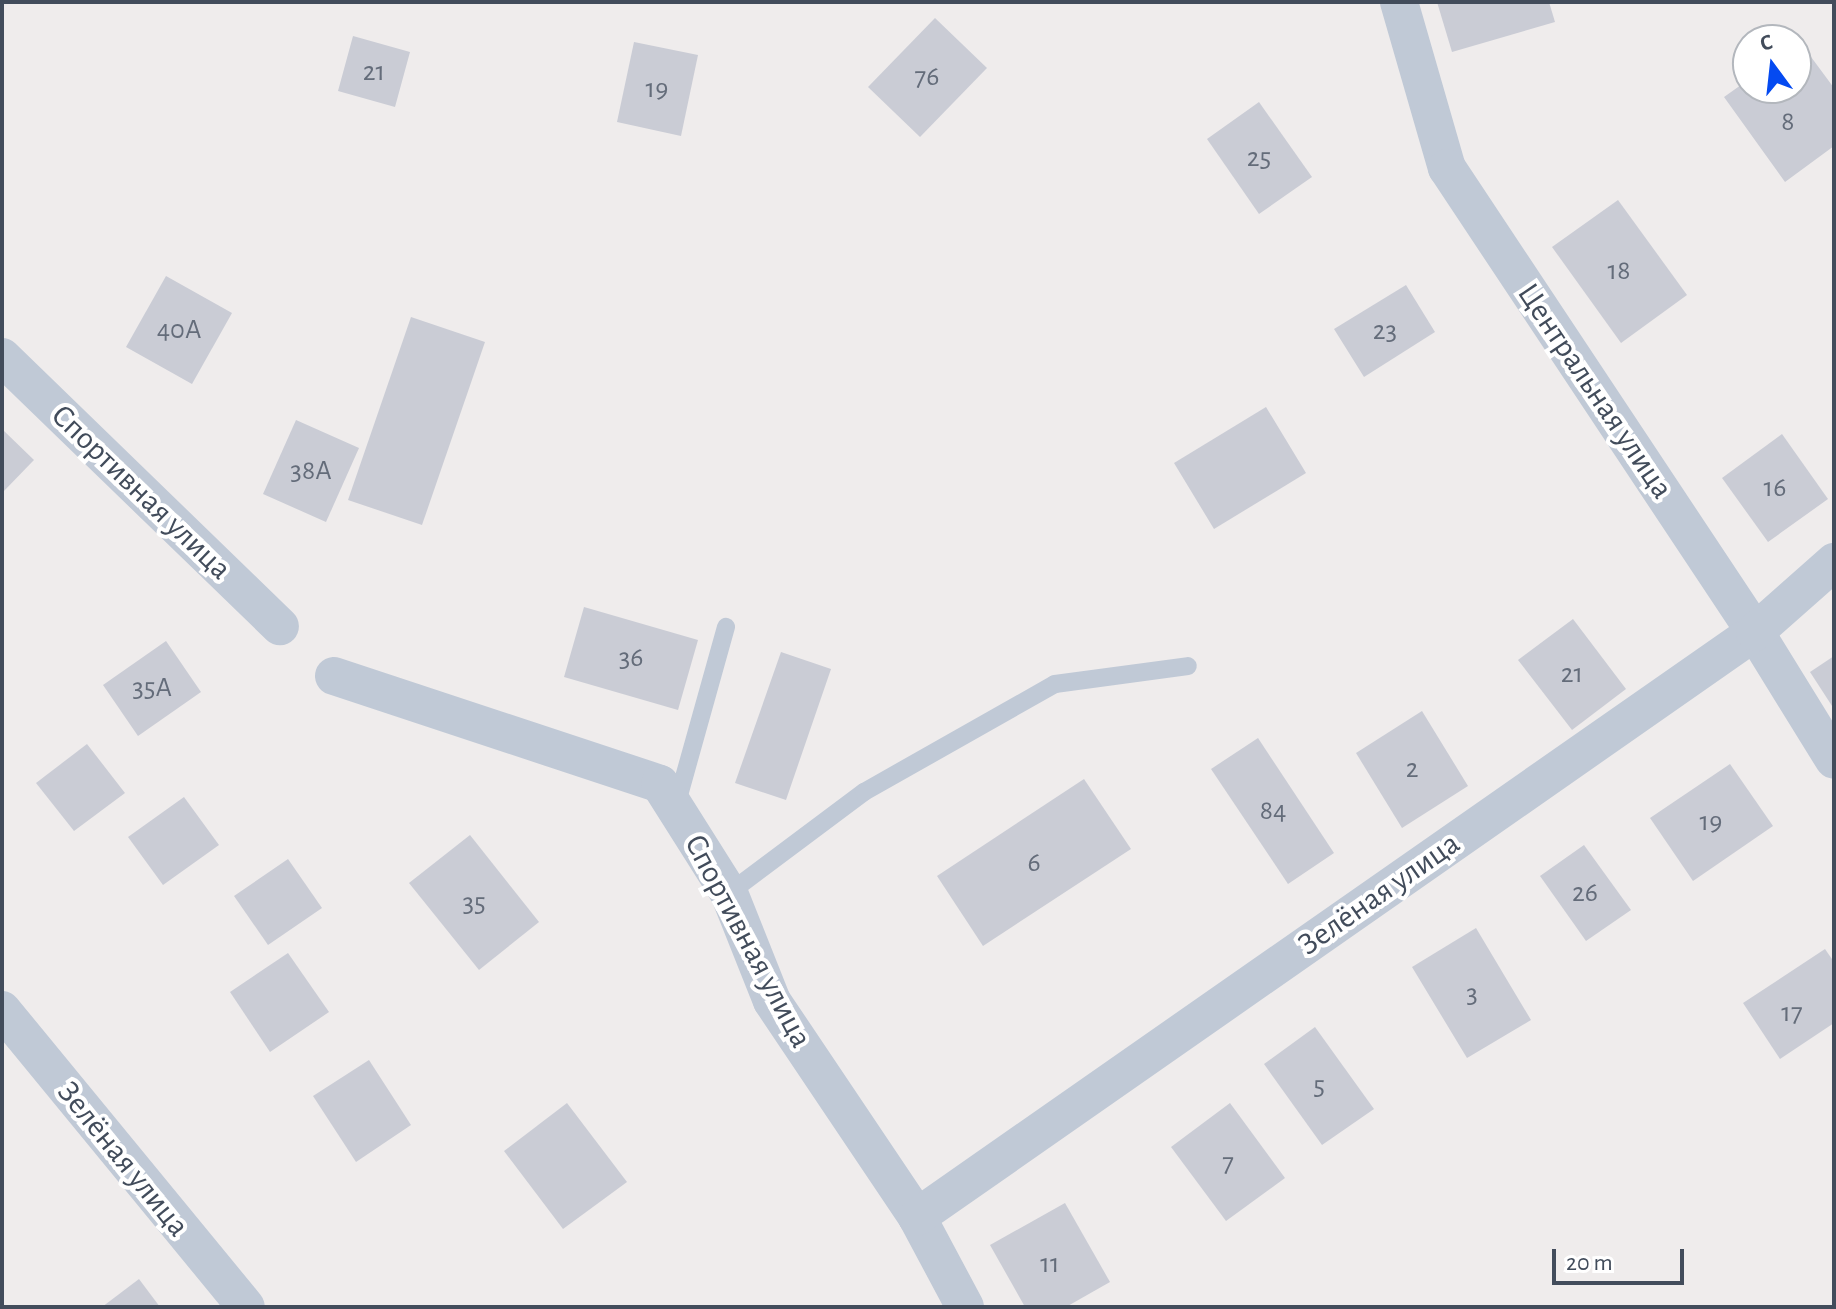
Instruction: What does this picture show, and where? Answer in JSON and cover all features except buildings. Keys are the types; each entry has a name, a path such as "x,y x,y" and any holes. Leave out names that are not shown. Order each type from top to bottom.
{"street":[{"name":"Центральная улица","path":"1399,2 1447,168 1755,632 1834,760"},
{"name":"Спортивная улица","path":"2,357 280,626"},
{"name":"Зелёная улица","path":"917,1217 1755,632 1834,562"},
{"name":"Спортивная улица","path":"334,676 660,784 729,893 772,1001 917,1217 965,1307"},
{"name":"Зелёная улица","path":"2,1010 246,1307"}],"lane":[{"path":"675,809 726,627"},
{"path":"729,893 864,792 1055,684 1188,666"}]}
